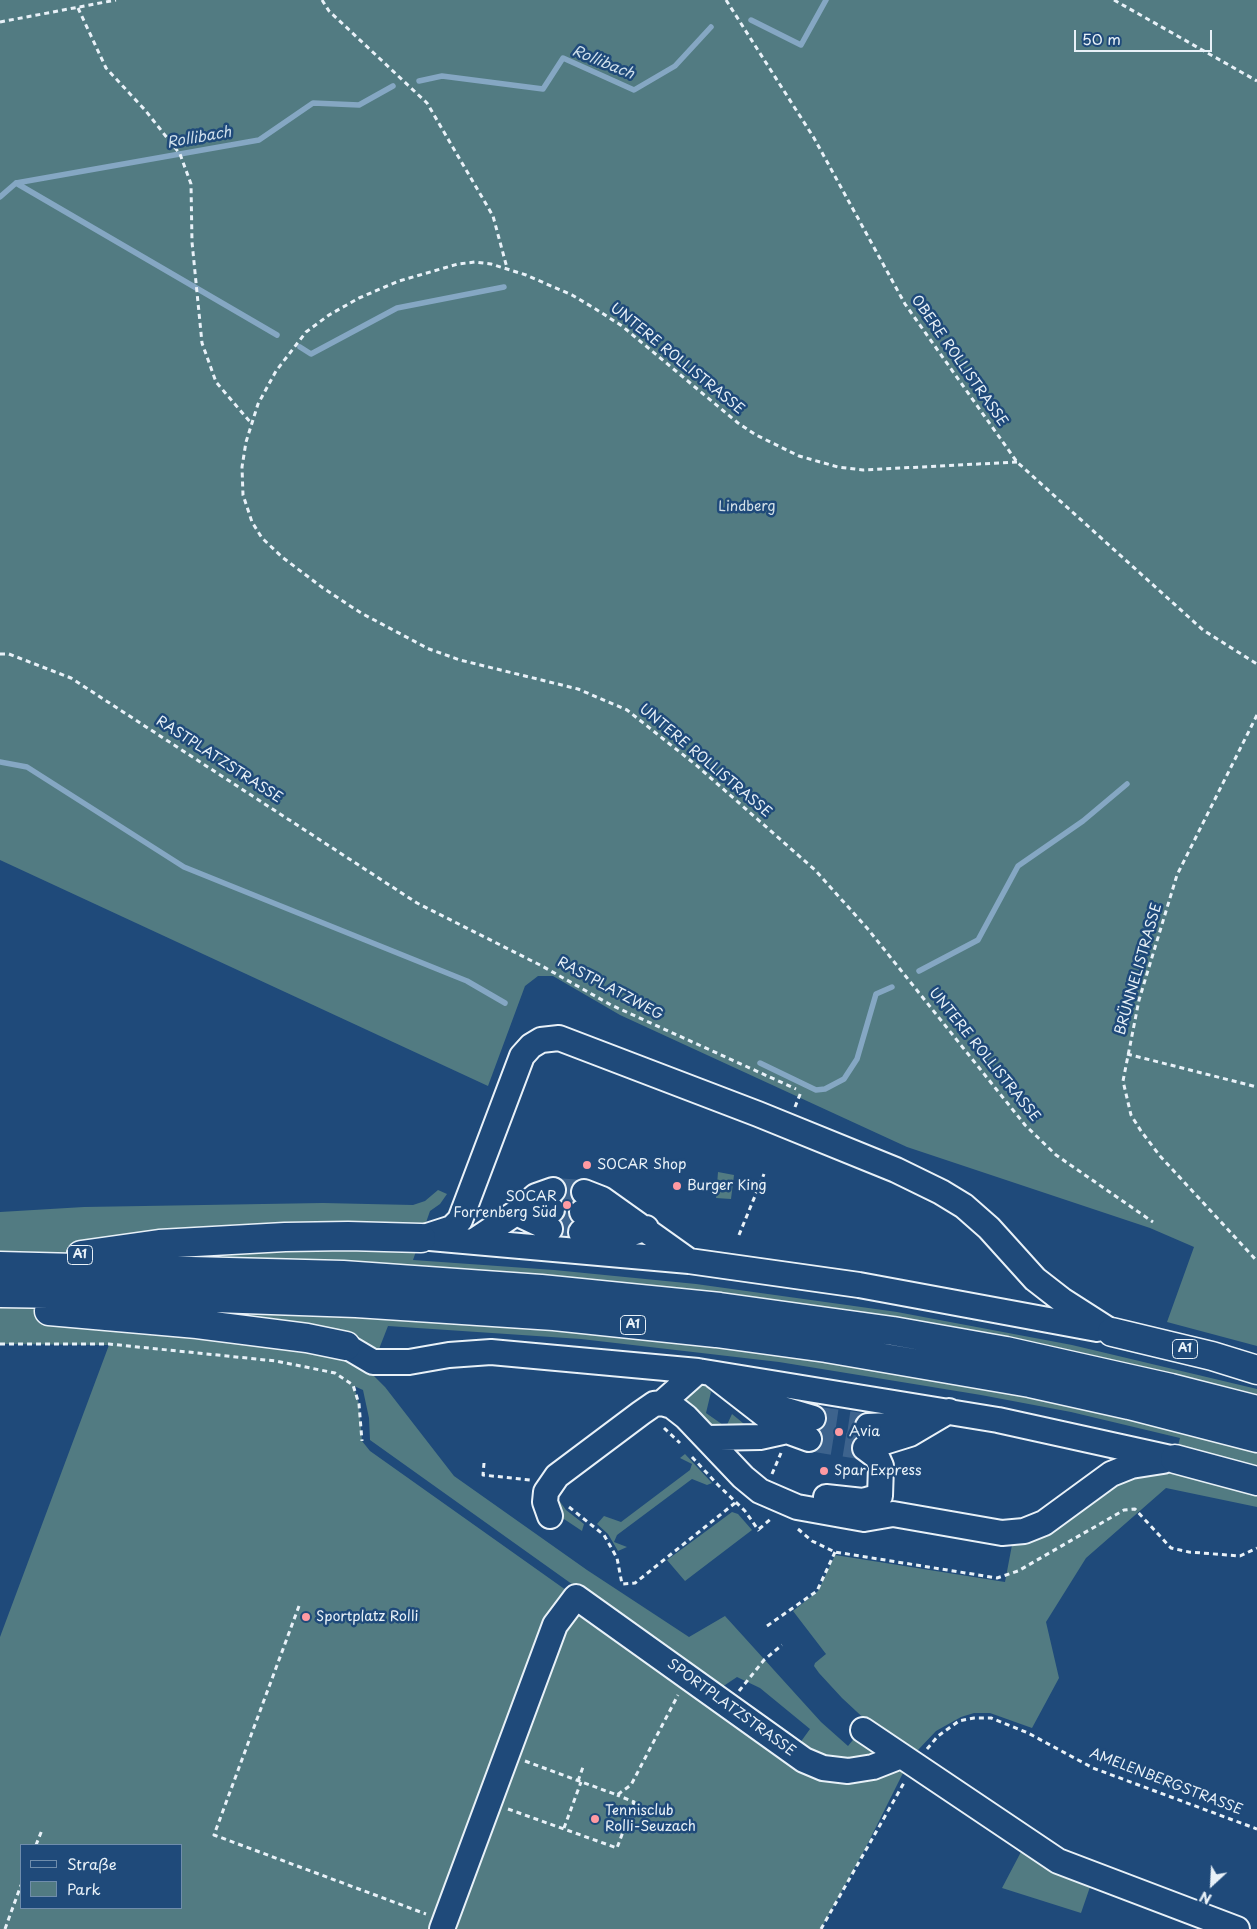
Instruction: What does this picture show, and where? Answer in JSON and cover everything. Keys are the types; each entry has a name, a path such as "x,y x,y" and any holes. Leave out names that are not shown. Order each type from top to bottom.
{"highway":[{"name":"A1","path":"0,1266 159,1244 316,1236 421,1238"},
{"name":"A1","path":"0,1266 343,1275 541,1289 720,1306 884,1330 1006,1351 1090,1369 1257,1410"},
{"name":"A1","path":"0,1294 140,1295 356,1303 554,1316 716,1333 826,1348 1030,1383 1129,1405 1257,1438"},
{"path":"0,1305 197,1324 307,1338 346,1346"},
{"name":"A1","path":"1112,1332 1212,1356 1257,1370"},
{"path":"1174,1459 1257,1481"}],"street":[{"path":"421,1238 452,1228 460,1220 522,1056 535,1042 560,1038 758,1114 896,1170 933,1188 975,1215 1009,1248 1034,1279 1062,1300 1112,1332"},
{"path":"474,1241 516,1213 536,1196 552,1209 516,1213"},
{"path":"583,1218 602,1199 646,1228 689,1261"},
{"path":"583,1218 689,1261 859,1285 1112,1332"},
{"path":"421,1238 474,1241 583,1218 646,1228"},
{"path":"346,1346 373,1362 408,1362 449,1355 491,1352 704,1372 1174,1459"},
{"path":"704,1372 787,1431"},
{"path":"550,1516 544,1502 550,1484 562,1472 704,1372"},
{"path":"707,1438 760,1438 787,1431 811,1428 740,1396"},
{"path":"651,1408 672,1406 707,1438 737,1471 760,1491 783,1502 810,1510 864,1518 893,1514 1010,1533 1034,1528 1044,1523 1111,1474 1131,1466 1174,1459"},
{"path":"737,1471 750,1468 757,1470 781,1485 811,1495 854,1501 869,1500 880,1496 881,1466 867,1437 899,1426 940,1416"},
{"name":"SPORTPLATZSTRASSE","path":"490,1802 555,1625 576,1597 804,1760 823,1768 848,1771 908,1760"},
{"path":"863,1730 1013,1833 1058,1861 1237,1929"},
{"path":"443,1925 490,1802"}],"path":[{"path":"0,22 116,0"},
{"path":"322,0 329,11 427,104 493,216 507,269"},
{"name":"OBERE ROLLISTRASSE","path":"726,0 814,138 905,304 1017,462 1203,630 1257,664"},
{"path":"1114,0 1257,81"},
{"path":"78,8 106,68 145,110 180,154 191,184 192,242 202,343 216,382 251,423"},
{"name":"UNTERE ROLLISTRASSE","path":"1017,462 863,470 838,467 799,456 756,435 738,423 622,326 594,308 550,285 491,264 475,262 458,264 399,281 328,314 306,332 276,371 251,423 242,467 243,495 246,510 262,538 282,557 361,613 429,649 460,660 578,689 627,710 696,765 815,870 867,928 1026,1125 1050,1149 1153,1222"},
{"name":"RASTPLATZSTRASSE","path":"0,654 8,654 71,678 417,904"},
{"name":"BRÜNNELISTRASSE","path":"1257,715 1177,876 1139,1000 1123,1081 1132,1115 1141,1131 1160,1156 1257,1261"},
{"name":"RASTPLATZWEG","path":"417,904 542,966 611,1005 796,1089"},
{"path":"1127,1054 1257,1087"},
{"path":"739,1235 764,1174"},
{"path":"0,1344 109,1344 276,1361 335,1373 353,1385 359,1404 362,1441"},
{"path":"651,1408 664,1428 684,1447"},
{"path":"690,1453 735,1503 745,1511 760,1531"},
{"path":"484,1463 483,1475 543,1481 550,1484 571,1509 604,1535 617,1558 622,1584 635,1583 735,1503"},
{"path":"767,1626 817,1591 835,1552"},
{"path":"299,1606 214,1835 443,1925"},
{"path":"746,1682 764,1660 782,1645"},
{"path":"617,1795 631,1786 687,1676"},
{"name":"AMELENBERGSTRASSE","path":"821,1929 908,1760 959,1721 974,1718 992,1718 1028,1733 1093,1768 1257,1829"},
{"path":"490,1802 535,1820 564,1828 617,1848 634,1802 521,1759"},
{"path":"564,1828 583,1768"},
{"path":"36,1844 42,1830"},
{"path":"5,1929 20,1888"}],"green space":[{"name":"Lindberg","path":"0,0 1257,0 1257,1346 1167,1322 1194,1247 1150,1228 907,1147 620,1015 553,976 538,976 525,986 488,1086 0,860"},
{"path":"718,1172 734,1175 731,1199 716,1198"},
{"path":"438,1190 447,1194 440,1204 430,1211 413,1260 554,1270 696,1284 897,1312 1072,1345 1257,1389 1257,1507 1166,1488 1086,1558 1046,1622 1059,1678 1032,1728 990,1713 974,1713 961,1717 936,1731 918,1750 911,1752 870,1724 842,1698 814,1666 826,1654 793,1611 818,1591 835,1555 1005,1582 1012,1545 1033,1539 1049,1531 1123,1478 1153,1468 1172,1467 1180,1438 1071,1412 981,1395 779,1362 581,1339 388,1326 370,1372 385,1387 454,1476 587,1570 689,1637 725,1616 821,1722 848,1746 857,1735 870,1745 872,1756 863,1763 838,1765 814,1758 797,1747 810,1729 760,1688 737,1677 719,1689 370,1440 369,1418 363,1390 354,1386 359,1404 362,1441 370,1451 773,1737 769,1742 808,1769 831,1777 851,1777 904,1771 865,1849 821,1929 0,1929 0,1637 109,1345 0,1344 0,1212 84,1207 323,1203 413,1205 425,1201"},
{"path":"700,1383 705,1384 711,1392 706,1413 726,1427 732,1414 749,1428 711,1427 681,1402"},
{"path":"685,1454 712,1483 707,1485 692,1479 617,1535 614,1542 627,1547 618,1551 608,1534 597,1524 604,1516 621,1522 690,1470 692,1464 680,1458"},
{"path":"553,1492 566,1510 584,1524 582,1531 558,1515"},
{"path":"732,1512 738,1514 752,1530 685,1581 667,1560"},
{"path":"1022,1850 1091,1884 1081,1913 1002,1888"}],"waterway":[{"path":"751,20 801,45 826,0"},
{"name":"Rollibach","path":"419,81 442,76 543,89 563,58 634,90 675,66 711,27"},
{"name":"Rollibach","path":"0,197 16,183 259,140 313,103 359,105 393,86"},
{"path":"16,183 277,335"},
{"path":"300,347 311,354 397,308 504,287"},
{"path":"0,762 27,767 184,867 467,981 505,1003"},
{"path":"919,971 978,940 1018,866 1083,821 1127,784"},
{"path":"760,1063 816,1090 825,1089 844,1079 857,1059 876,994 892,987"}],"tunnel":[{"path":"553,1190 584,1192"},
{"path":"552,1210 582,1212"},
{"path":"550,1229 581,1232"},
{"path":"813,1418 868,1426"},
{"path":"809,1439 865,1448"}],"place":[{"name":"SOCAR Shop","path":"587,1165"},
{"name":"Burger King","path":"677,1186"},
{"name":"SOCAR Forrenberg Süd","path":"567,1205"},
{"name":"Avia","path":"839,1432"},
{"name":"Spar Express","path":"824,1471"},
{"name":"Sportplatz Rolli","path":"306,1617"},
{"name":"Tennisclub Rolli-Seuzach","path":"595,1819"}]}
